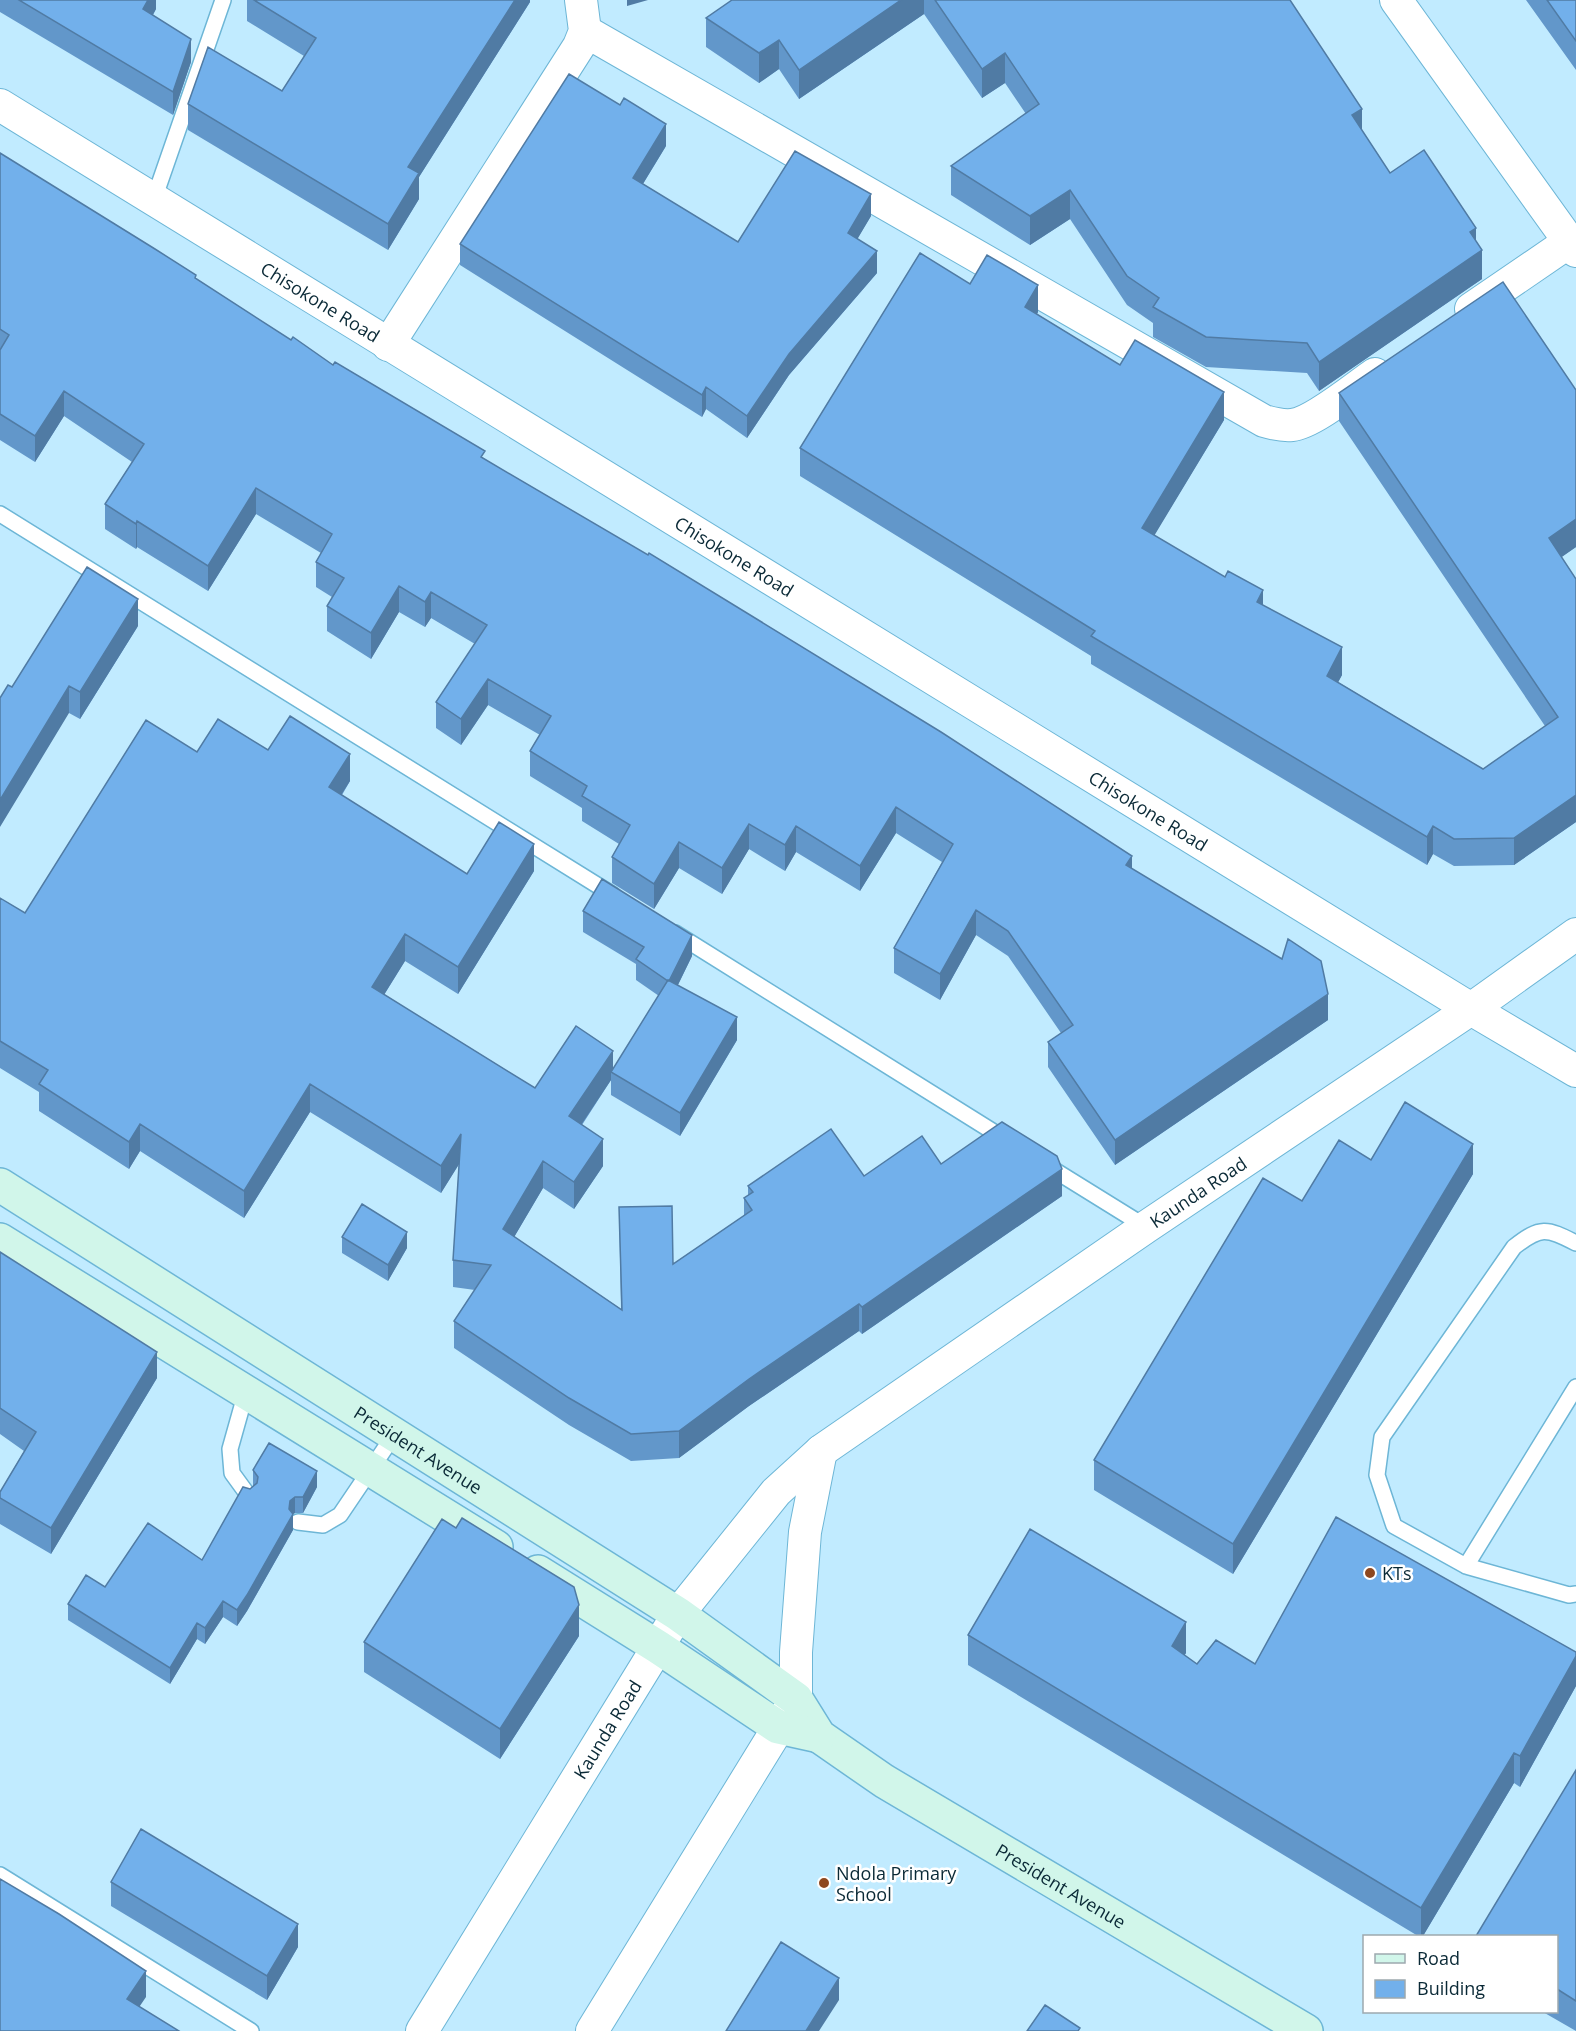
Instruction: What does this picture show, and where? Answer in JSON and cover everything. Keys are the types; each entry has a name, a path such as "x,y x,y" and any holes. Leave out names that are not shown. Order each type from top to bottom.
{"main road":[{"name":"President Avenue","path":"0,1185 678,1614 796,1699 819,1736"},
{"name":"President Avenue","path":"0,1240 658,1647 778,1727 819,1736 884,1781 1306,2031"}],"street":[{"path":"388,345 579,46 585,31 581,0"},
{"path":"1396,0 1573,246 1445,327"},
{"path":"585,31 1264,421 1280,426 1294,425 1310,419 1397,359"},
{"name":"Chisokone Road","path":"0,105 1471,1009 1576,1071"},
{"name":"Kaunda Road","path":"422,2031 678,1614 776,1492 821,1451 1146,1227 1471,1009 1576,934"},
{"path":"592,2031 796,1699 795,1652 805,1532 821,1451"}],"lane":[{"path":"154,199 224,0"},
{"path":"0,514 629,905"},
{"path":"659,924 1146,1227"},
{"path":"1576,1243 1553,1232 1533,1232 1514,1247 1382,1437 1377,1475 1394,1526 1466,1566 1569,1595 1576,1594"},
{"path":"1466,1566 1576,1387"},
{"path":"246,1392 230,1449 232,1473 248,1495"},
{"path":"298,1522 323,1525 340,1515 394,1435"},
{"path":"0,1875 251,2031"}],"building":[{"path":"19,0 148,0 143,9 191,39 173,92"},
{"path":"254,0 515,0 408,167 419,173 388,224 188,104 208,47 282,91 316,38"},
{"path":"732,0 901,0 799,70 779,40 759,53 706,18"},
{"path":"935,0 1290,0 1362,109 1352,115 1390,173 1424,150 1476,228 1470,232 1482,250 1319,362 1307,343 1206,337 1153,307 1159,298 1127,276 1070,190 1030,216 951,166 1039,104 1005,53 982,69"},
{"path":"1547,0 1576,0 1576,41"},
{"path":"569,74 620,105 624,98 666,124 633,178 738,242 795,151 871,194 848,233 877,251 789,354 747,416 706,387 702,395 460,244"},
{"path":"0,153 196,275 195,278 291,340 293,337 333,365 335,362 485,451 481,457 648,555 649,553 941,732 1132,856 1126,865 1282,959 1288,939 1321,961 1328,994 1115,1140 1048,1042 1073,1025 1008,931 976,910 940,974 894,948 953,844 896,807 860,866 796,826 785,845 749,824 722,868 679,842 654,884 612,857 630,825 582,796 587,786 530,751 551,716 488,679 461,719 436,702 487,625 431,592 425,602 399,586 371,633 327,606 344,578 316,562 332,534 256,488 208,566 137,521 136,524 105,504 144,444 64,391 35,436 0,414 0,350 9,335 0,329"},
{"path":"920,253 970,284 987,255 1038,285 1025,307 1120,365 1135,340 1224,392 1142,528 1225,577 1228,571 1263,590 1257,602 1342,647 1327,676 1483,769 1558,717 1339,393 1503,282 1576,390 1576,519 1549,538 1576,579 1576,795 1514,838 1454,839 1433,826 1427,837 1091,636 1095,631 800,448"},
{"path":"87,567 138,599 80,692 69,686 0,800 0,698 8,685 12,687"},
{"path":"290,716 350,754 329,787 467,874 499,822 534,844 458,967 405,934 372,987 535,1088 576,1026 613,1051 569,1116 603,1139 574,1182 543,1161 503,1229 622,1310 619,1207 672,1206 673,1264 752,1210 744,1198 753,1192 748,1186 831,1129 864,1176 922,1136 941,1164 1002,1122 1057,1156 1062,1169 862,1307 859,1304 749,1379 679,1431 631,1434 569,1398 454,1321 491,1265 453,1260 461,1134 441,1166 310,1084 244,1191 140,1124 129,1142 39,1084 48,1070 0,1041 0,898 25,913 146,720 197,752 218,719 268,750"},
{"path":"602,879 692,935 669,981 636,959 644,947 583,911"},
{"path":"668,980 737,1017 680,1113 611,1072"},
{"path":"1405,1102 1473,1144 1233,1544 1094,1460 1263,1178 1302,1201 1339,1140 1371,1160"},
{"path":"362,1204 407,1232 388,1265 342,1237"},
{"path":"0,1252 157,1352 51,1528 0,1498 0,1492 36,1432 0,1408"},
{"path":"269,1443 317,1471 303,1497 295,1497 290,1501 289,1509 293,1514 237,1610 223,1601 205,1628 197,1623 170,1668 68,1604 86,1575 105,1587 148,1523 202,1560 243,1487 250,1489 257,1483 258,1477 253,1470"},
{"path":"1336,1517 1576,1652 1576,1656 1520,1756 1514,1753 1421,1908 968,1635 1030,1529 1186,1622 1172,1646 1197,1664 1216,1640 1255,1664"},
{"path":"462,1518 574,1587 579,1605 500,1729 364,1642 442,1519 456,1528"},
{"path":"1576,1770 1576,2001 1558,1990 1558,1935 1477,1935"},
{"path":"141,1829 298,1924 267,1976 111,1882"},
{"path":"0,1879 59,1914 146,1971 127,1999 179,2031 0,2031"},
{"path":"781,1942 839,1978 806,2031 726,2031"},
{"path":"1045,2005 1080,2028 1078,2031 1027,2031"}],"place":[{"name":"KTs","path":"1370,1573"},
{"name":"Ndola Primary School","path":"824,1883"}]}
